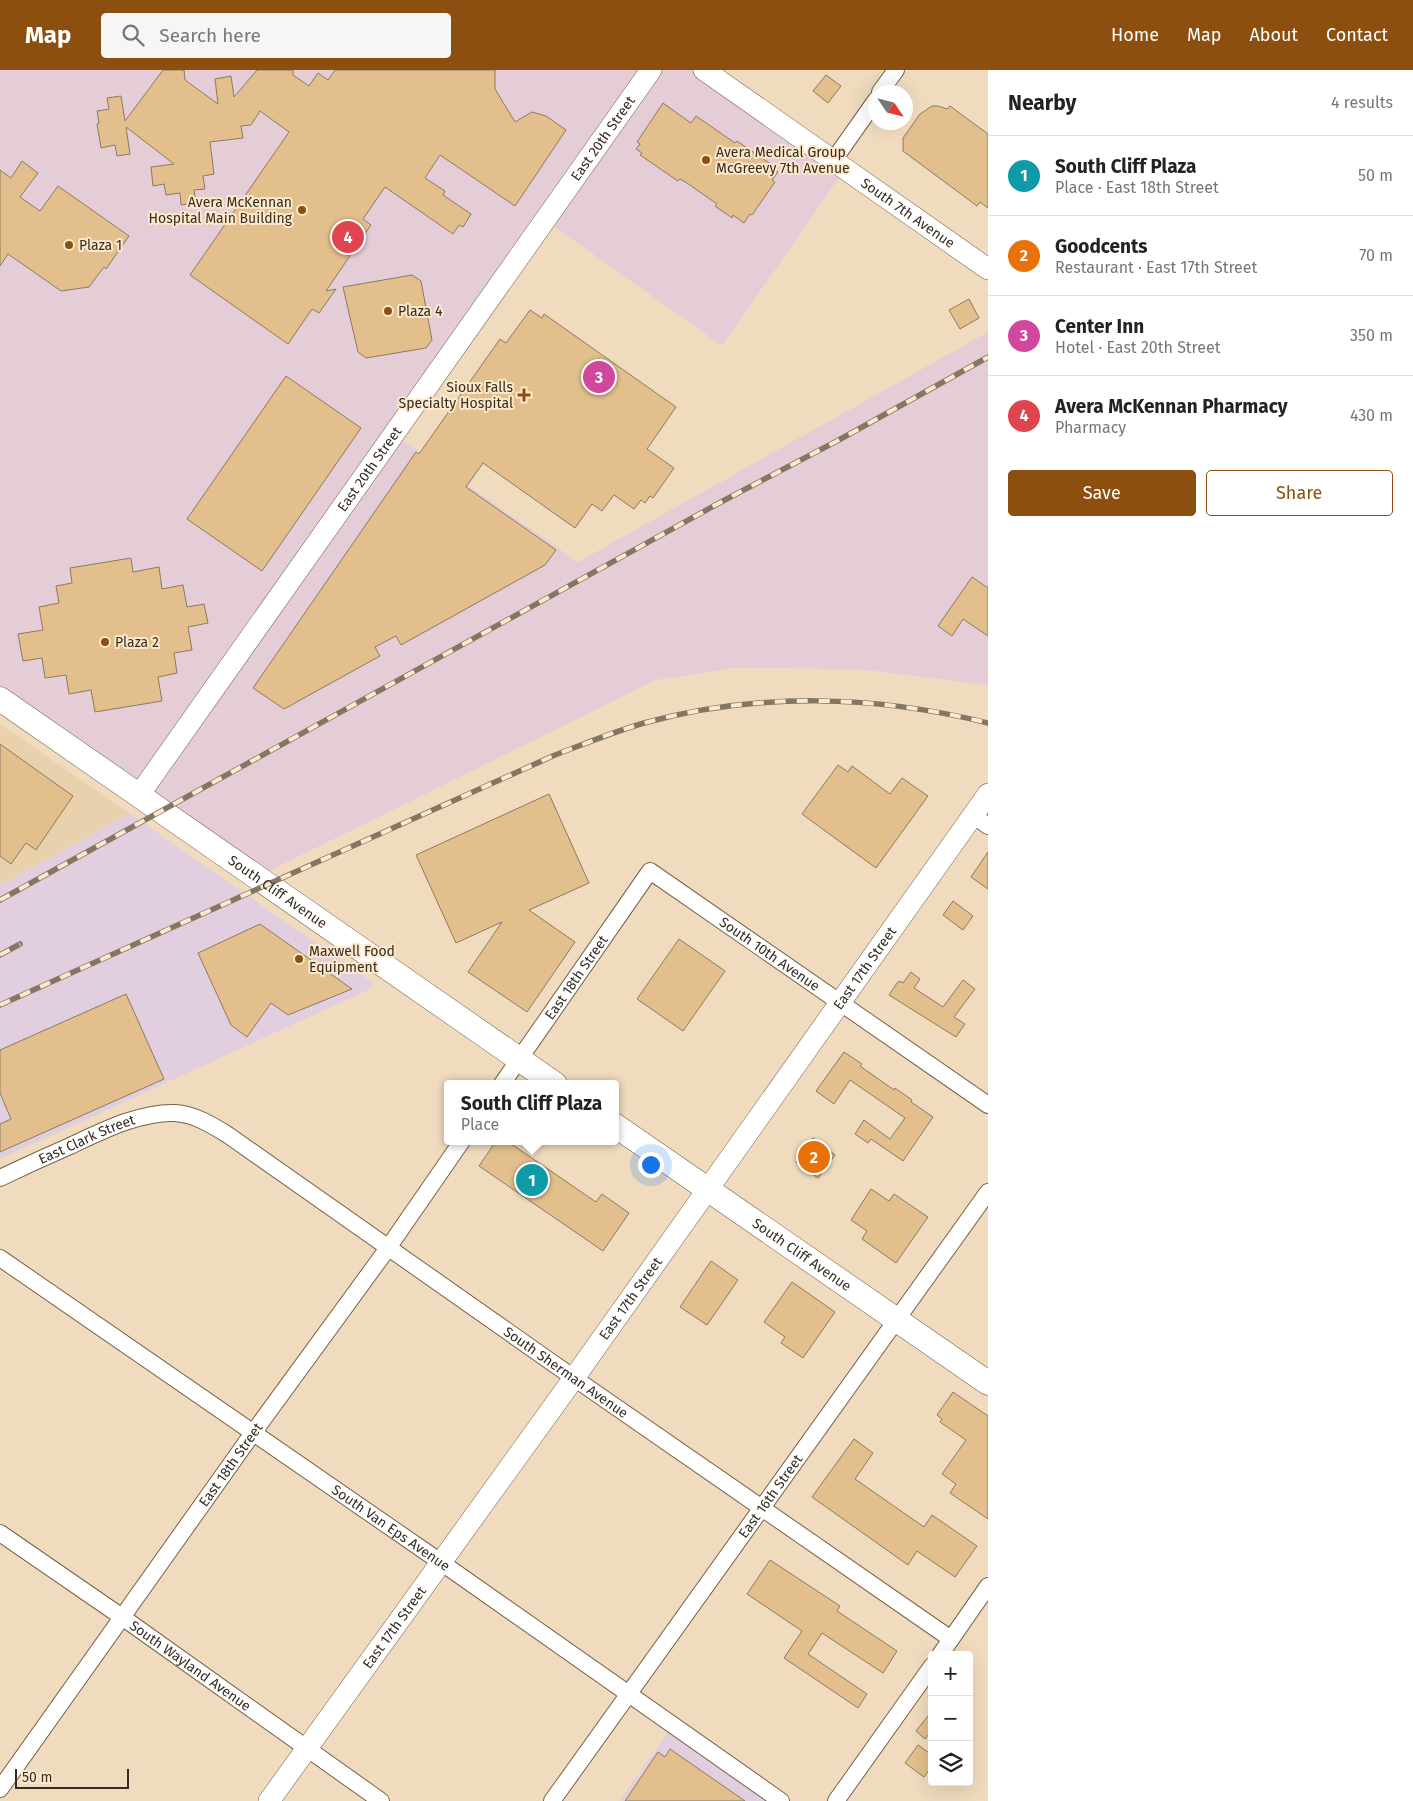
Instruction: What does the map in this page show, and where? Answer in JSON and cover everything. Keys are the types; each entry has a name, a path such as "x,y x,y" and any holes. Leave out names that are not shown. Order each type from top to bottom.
{"main road":[{"name":"South Cliff Avenue","path":"0,699 549,1080"},
{"name":"South Cliff Avenue","path":"619,1128 988,1383"}],"street":[{"name":"East 20th Street","path":"139,795 651,70"},
{"name":"South 7th Avenue","path":"704,70 988,269"},
{"path":"885,85 896,70"},
{"path":"833,161 868,111"},
{"name":"East 17th Street","path":"269,1801 442,1563 839,1003 980,821 988,794"},
{"name":"East 18th Street","path":"505,1080 650,871"},
{"name":"South 10th Avenue","path":"650,871 988,1105"},
{"name":"East Clark Street","path":"0,1178 129,1121 155,1115 176,1113"},
{"name":"South Sherman Avenue","path":"176,1113 202,1120 228,1135 951,1639"},
{"name":"East 18th Street","path":"0,1789 388,1248 459,1145"},
{"name":"East 16th Street","path":"552,1801 988,1192"},
{"name":"South Van Eps Avenue","path":"0,1258 442,1563 781,1801"},
{"name":"South Wayland Avenue","path":"0,1533 381,1801"},
{"path":"943,1651 988,1586"},
{"path":"836,1801 928,1672"}],"shaded area":[{"path":"0,70 704,70 845,169 722,346 545,220 394,434 578,562 988,332 988,686 857,669 735,668 656,680 257,877 0,699"},
{"path":"0,724 129,813 0,886"},
{"path":"129,813 375,984 368,990 0,1159 0,886"},
{"path":"670,1730 773,1801 620,1801"}],"building":[{"name":"Avera McKennan Hospital Main Building","path":"163,70 184,70 185,80 218,104 215,79 231,76 234,97 257,70 293,70 293,75 309,86 318,73 328,80 335,70 495,70 495,89 515,122 532,112 546,116 566,130 515,206 440,155 425,178 445,191 443,195 471,214 463,227 459,225 453,234 385,187 363,219 371,225 326,291 336,289 319,313 312,309 288,344 190,275 289,132 260,111 251,125 241,126 243,138 210,142 214,174 203,176 205,189 194,190 196,203 181,205 180,193 166,195 164,184 153,186 151,167 174,164 126,127 130,154 117,156 115,145 101,148 97,124 99,123 97,111 109,109 107,98 121,96 125,121"},
{"path":"826,75 841,86 828,103 813,91"},
{"name":"Avera Medical Group McGreevy 7th Avenue","path":"663,103 691,123 696,116 735,143 737,141 772,165 771,167 778,172 772,180 775,182 752,215 750,214 744,223 733,215 732,218 715,206 717,204 687,183 680,179 678,181 640,155 642,153 636,149 640,144 637,142"},
{"path":"932,106 947,109 950,106 988,134 988,208 980,202 977,206 903,151 903,138 909,130 913,130 913,124 920,114"},
{"name":"Plaza 1","path":"22,161 38,173 20,197 40,211 58,186 129,236 106,269 104,267 89,287 61,291 8,254 0,266 0,170 11,178"},
{"name":"Plaza 4","path":"412,275 421,281 432,340 426,348 366,358 358,352 343,287"},
{"path":"969,299 979,318 960,329 949,310"},
{"path":"530,310 542,318 544,314 676,407 647,449 674,468 653,498 650,496 645,503 641,500 634,509 614,495 602,511 592,504 575,528 483,463 466,487 556,550 545,565 401,645 396,636 375,647 380,656 284,709 253,688 416,452 419,454 500,339 506,343"},
{"path":"286,376 361,428 262,571 187,519"},
{"name":"Plaza 2","path":"131,558 133,572 159,567 162,589 183,585 187,607 204,604 208,623 188,627 192,650 174,653 177,673 158,677 162,701 95,712 91,690 69,694 66,675 45,678 42,658 23,661 18,634 43,630 39,607 59,603 56,586 72,583 70,568"},
{"path":"972,577 988,588 988,636 963,619 952,636 938,626"},
{"path":"0,744 73,796 36,850 26,843 11,864 0,856"},
{"path":"838,765 848,772 852,766 890,794 902,778 928,796 876,868 802,814"},
{"path":"549,794 589,883 529,910 575,942 527,1012 468,972 502,922 456,943 416,855"},
{"path":"988,852 988,889 971,877"},
{"path":"953,901 973,916 963,930 943,915"},
{"path":"260,924 352,989 288,1015 271,1003 247,1037 231,1025 198,953"},
{"path":"679,939 725,971 683,1031 637,999"},
{"path":"911,972 920,979 914,988 943,1007 963,980 975,989 954,1017 965,1024 956,1037 889,995 897,983 900,981 903,983"},
{"path":"126,994 164,1079 0,1152 0,1124 11,1119 0,1093 0,1050"},
{"path":"844,1052 862,1064 860,1066 894,1090 895,1088 933,1117 903,1161 871,1139 868,1143 855,1134 864,1120 890,1139 905,1118 850,1080 834,1104 816,1091"},
{"path":"813,1138 835,1155 818,1178 796,1162"},
{"path":"493,1145 513,1145 596,1202 602,1194 629,1213 603,1251 479,1166"},
{"path":"871,1189 889,1201 894,1194 928,1217 896,1263 862,1239 867,1231 851,1220"},
{"path":"711,1261 738,1280 707,1325 680,1307"},
{"path":"792,1282 835,1312 803,1358 781,1343 785,1337 764,1322"},
{"path":"953,1392 988,1416 988,1519 950,1493 956,1484 942,1474 966,1440 940,1422 942,1419 937,1415"},
{"path":"854,1439 873,1453 855,1479 924,1527 932,1515 977,1546 955,1577 917,1551 908,1565 812,1497"},
{"path":"770,1560 840,1606 837,1611 897,1651 883,1673 822,1633 808,1654 867,1694 858,1708 784,1658 802,1631 747,1594"},
{"path":"928,1716 928,1735 925,1739 916,1731"},
{"path":"918,1745 928,1752 928,1772 924,1777 905,1763"},
{"path":"670,1749 745,1801 625,1801 658,1752 665,1757"}],"railway":[{"path":"0,900 721,502 837,441 988,357"},
{"path":"0,1005 555,755 644,723 686,713 729,706 772,702 816,701 902,707 988,723"},
{"path":"0,955 20,944"}],"place":[{"name":"Avera Medical Group McGreevy 7th Avenue","path":"706,160"},
{"name":"Avera McKennan Hospital Main Building","path":"302,210"},
{"name":"Avera McKennan Pharmacy","path":"348,237"},
{"name":"Plaza 1","path":"69,245"},
{"name":"Plaza 4","path":"388,311"},
{"name":"Center Inn","path":"599,377"},
{"name":"Sioux Falls Specialty Hospital","path":"524,395"},
{"name":"Plaza 2","path":"105,642"},
{"name":"Maxwell Food Equipment","path":"299,959"},
{"name":"Goodcents","path":"814,1157"},
{"name":"South Cliff Plaza","path":"532,1180"}]}
